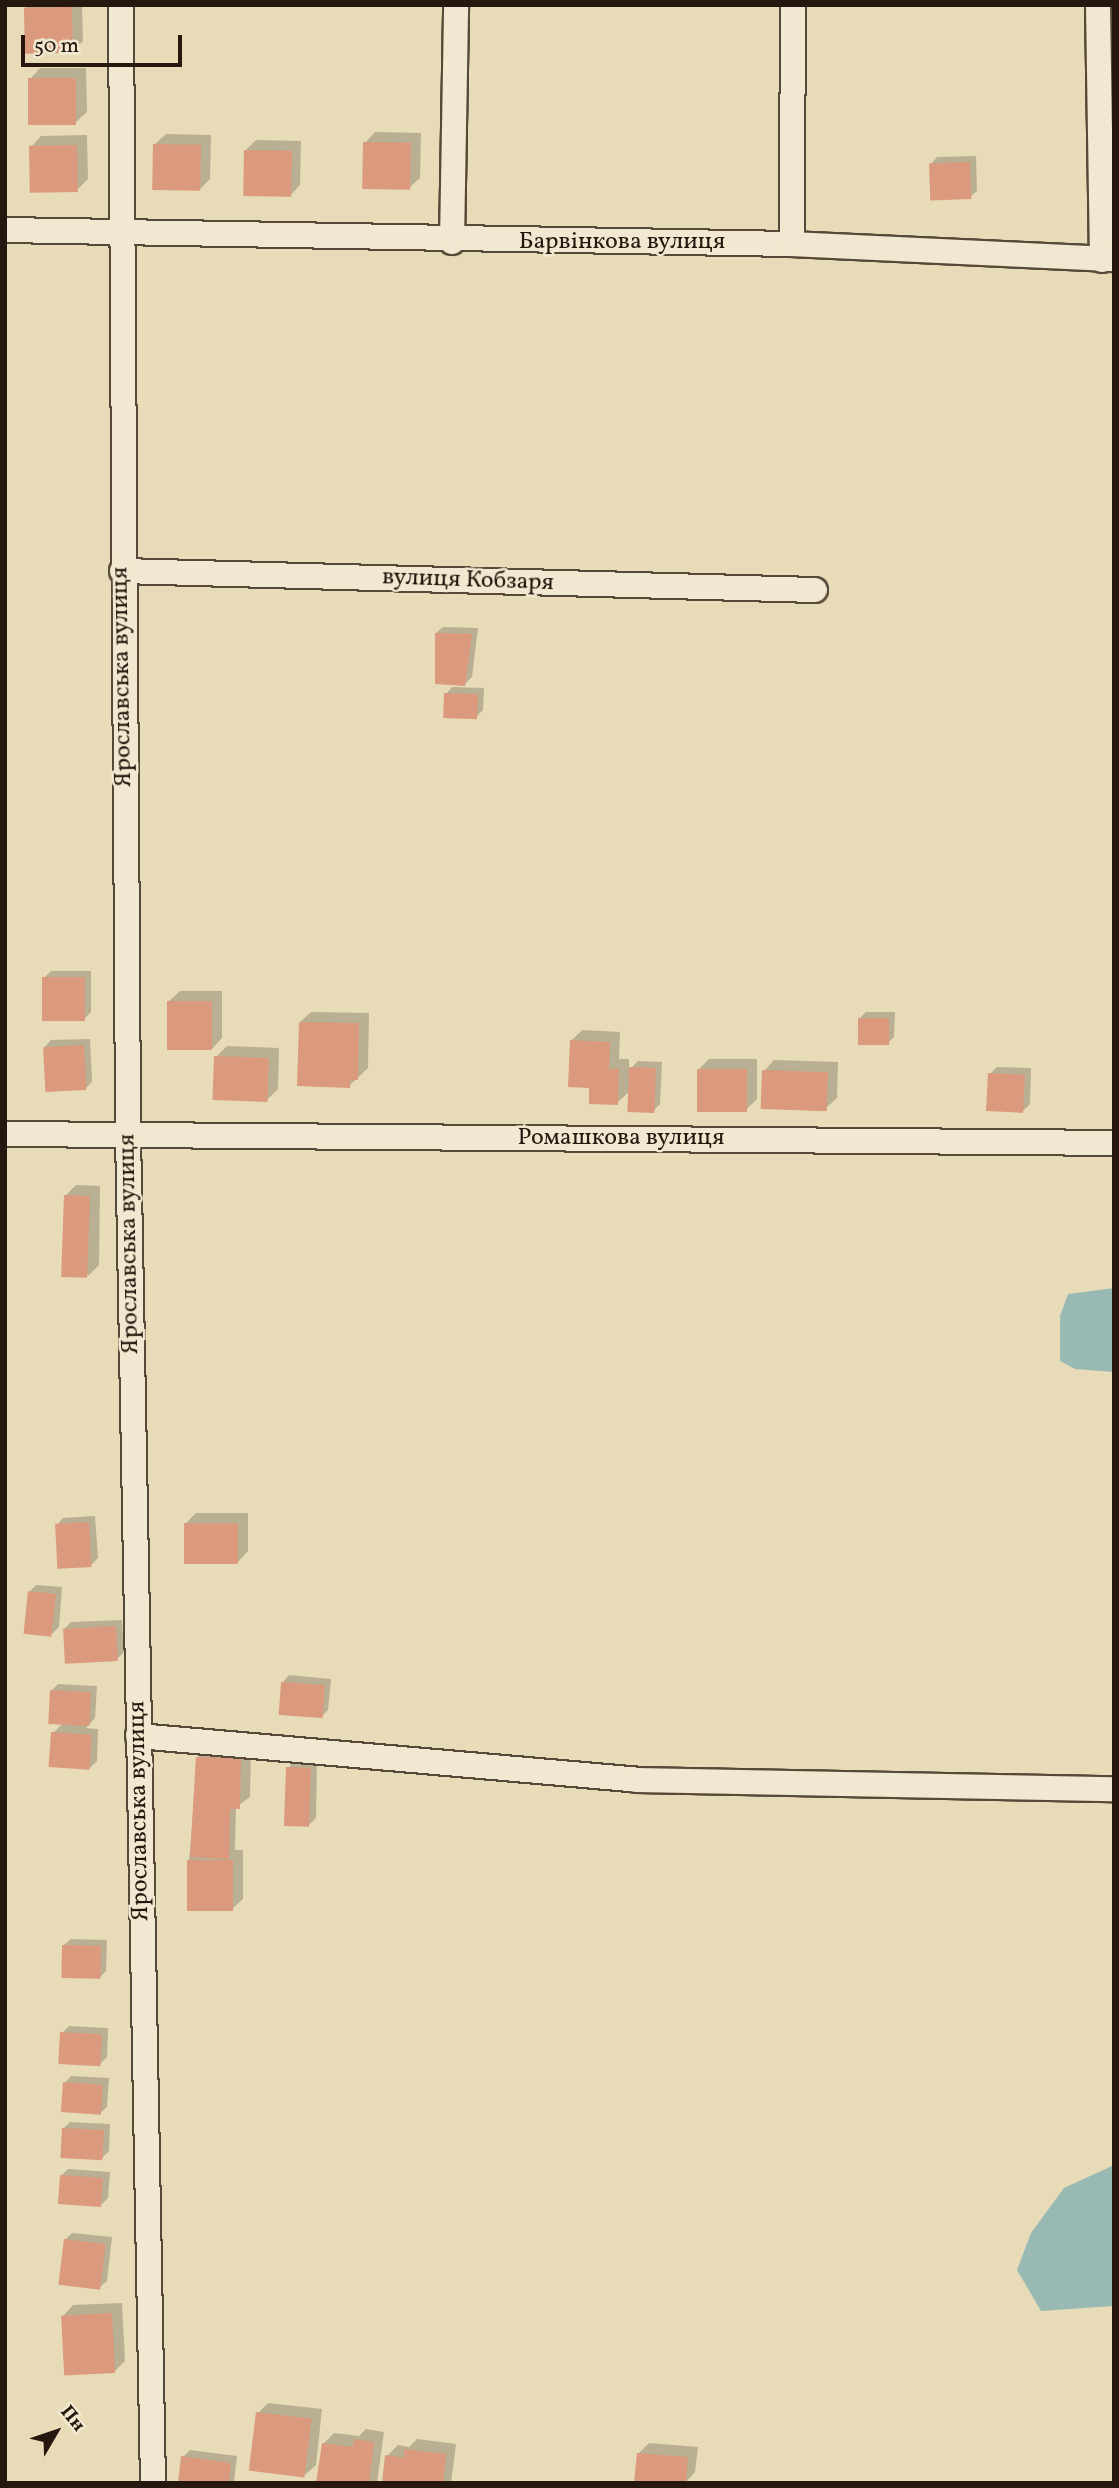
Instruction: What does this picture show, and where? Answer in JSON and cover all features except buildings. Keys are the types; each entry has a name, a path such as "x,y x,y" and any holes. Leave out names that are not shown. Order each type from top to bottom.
{"street":[{"name":"Ярославська вулиця","path":"121,5 122,571 128,1133 153,2483"},
{"path":"452,242 456,5"},
{"path":"792,244 793,5"},
{"name":"Барвінкова вулиця","path":"5,230 452,242 792,244 1108,259 1098,5"},
{"name":"вулиця Кобзаря","path":"122,571 815,590"},
{"name":"Ромашкова вулиця","path":"5,1134 1114,1143"},
{"path":"138,1736 636,1780 1114,1789"}],"water":[{"path":"1114,1288 1114,1372 1075,1369 1060,1361 1060,1316 1068,1294"},
{"path":"1114,2165 1114,2306 1041,2311 1017,2270 1031,2233 1064,2188"}]}
